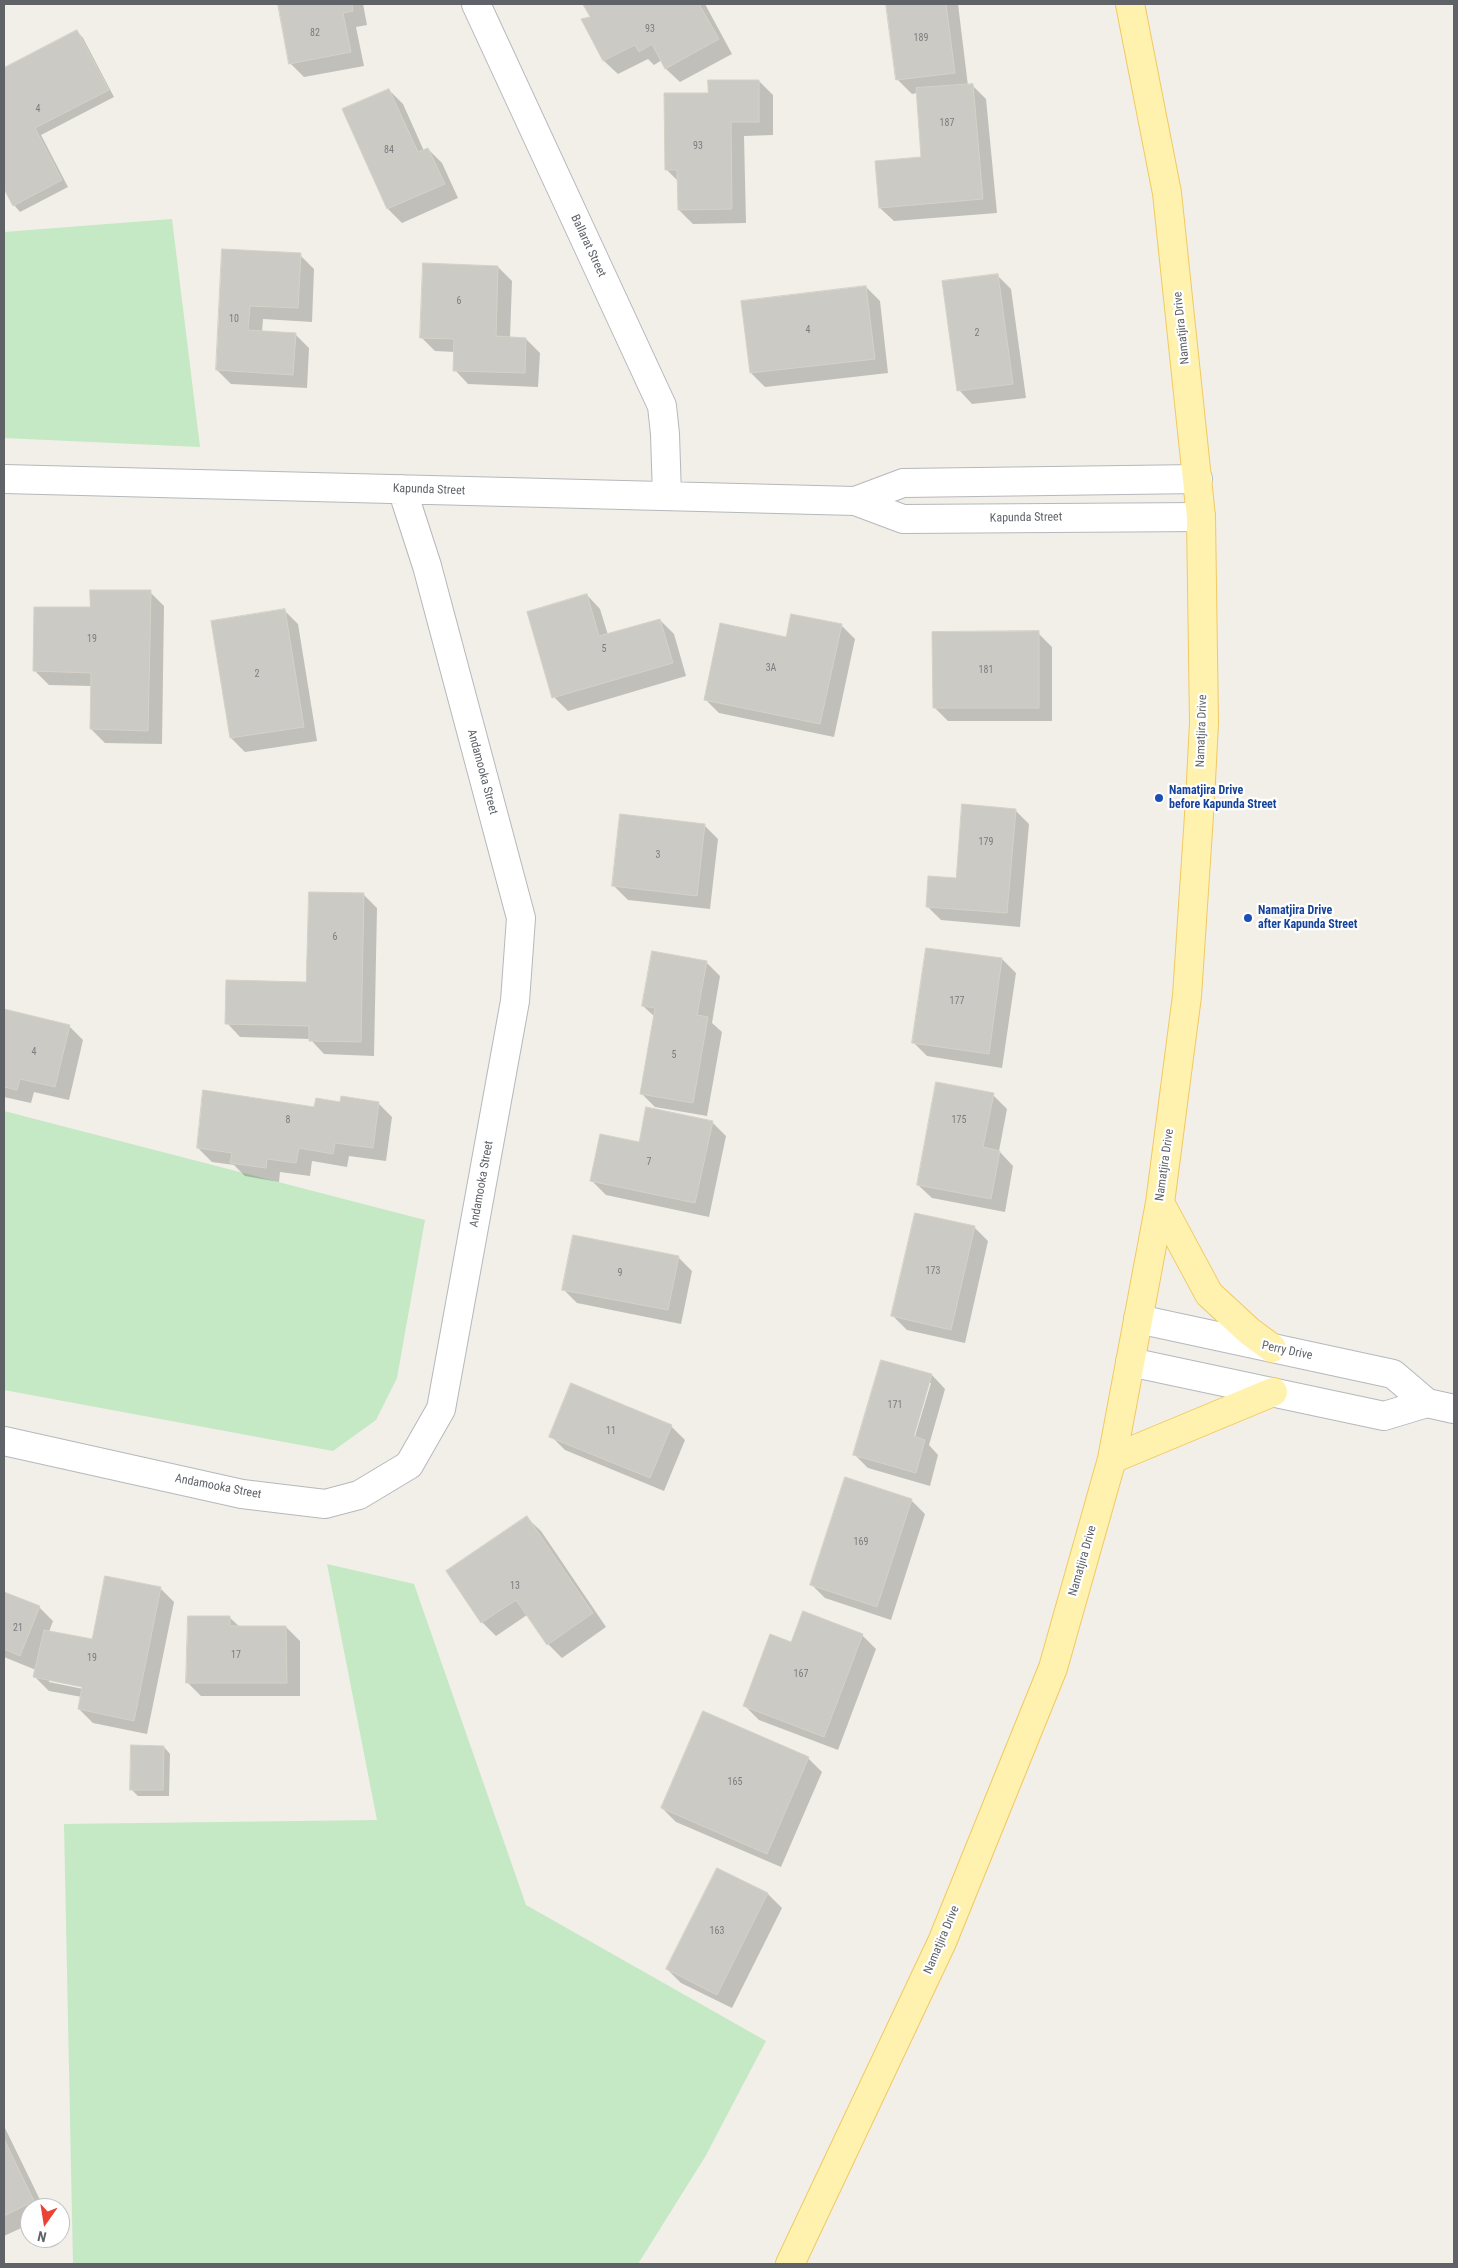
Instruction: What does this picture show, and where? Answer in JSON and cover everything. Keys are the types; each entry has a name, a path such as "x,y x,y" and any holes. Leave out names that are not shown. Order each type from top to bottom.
{"main road":[{"name":"Namatjira Drive","path":"790,2264 942,1942 1049,1677 1112,1459 1160,1203 1187,996 1203,742 1200,517 1198,479 1167,193 1130,4"},
{"path":"1160,1203 1209,1294 1249,1331 1272,1348"},
{"path":"1112,1459 1272,1392"}],"street":[{"name":"Ballarat Street","path":"476,4 662,406 667,496"},
{"name":"Kapunda Street","path":"4,479 855,501 904,519 1200,517"},
{"name":"Kapunda Street","path":"855,501 903,482 1198,479"},
{"name":"Andamooka Street","path":"4,1441 242,1494 325,1504 359,1495 409,1465 441,1409 516,1001 521,918 427,566 402,489"},
{"name":"Perry Drive","path":"1138,1319 1393,1374 1427,1403 1454,1409"},
{"name":"Perry Drive","path":"1130,1362 1384,1416 1427,1403"}],"green space":[{"path":"172,219 200,447 4,438 4,232"},
{"path":"4,1111 425,1220 397,1378 376,1420 333,1451 4,1390"},
{"path":"327,1564 414,1584 526,1905 766,2041 705,2157 638,2264 73,2264 64,1824 377,1820"}],"building":[{"path":"278,4 352,4 353,11 343,13 351,52 289,64"},
{"path":"583,4 699,4 719,39 665,69 652,44 639,52 635,45 603,61 581,19 590,17"},
{"path":"886,4 946,4 955,73 896,80"},
{"path":"77,30 109,90 35,128 62,180 13,206 4,189 4,68"},
{"path":"708,80 759,80 759,122 731,122 732,209 678,210 677,170 665,170 664,93 708,93"},
{"path":"973,84 983,199 879,208 875,161 921,157 916,88"},
{"path":"389,89 418,152 428,148 445,184 387,209 342,109"},
{"path":"222,249 301,253 298,308 250,306 248,330 296,333 293,375 216,370"},
{"path":"423,263 498,266 496,336 526,338 525,373 453,371 454,339 420,338"},
{"path":"998,274 1013,384 957,391 942,281"},
{"path":"866,286 875,359 750,373 741,301"},
{"path":"90,590 151,590 148,731 90,729 91,673 33,671 34,607 90,607"},
{"path":"587,594 599,636 660,619 673,663 552,698 527,612"},
{"path":"285,609 304,727 230,738 211,621"},
{"path":"791,614 842,624 820,724 704,700 720,623 786,637"},
{"path":"1039,631 1039,708 933,708 932,632"},
{"path":"962,804 1016,809 1007,913 926,907 928,876 956,878"},
{"path":"620,814 705,824 697,896 612,886"},
{"path":"309,892 364,893 361,1042 309,1041 309,1026 225,1024 226,980 306,982"},
{"path":"926,948 1002,958 989,1054 912,1043"},
{"path":"652,951 707,961 697,1015 708,1017 693,1103 640,1094 655,1008 642,1006"},
{"path":"4,1009 70,1025 55,1087 20,1079 17,1090 4,1087"},
{"path":"936,1082 994,1093 983,1147 1000,1151 991,1199 917,1185"},
{"path":"203,1090 314,1107 316,1098 340,1102 341,1096 379,1102 373,1148 335,1143 333,1154 299,1148 296,1163 267,1159 266,1168 230,1163 232,1153 197,1148"},
{"path":"646,1107 713,1121 695,1203 590,1181 600,1134 639,1142"},
{"path":"915,1213 975,1226 951,1330 891,1316"},
{"path":"573,1235 679,1256 668,1310 562,1290"},
{"path":"881,1360 932,1374 914,1436 925,1440 916,1473 853,1455"},
{"path":"571,1383 672,1425 650,1478 549,1437"},
{"path":"845,1477 912,1499 877,1607 810,1585"},
{"path":"527,1516 593,1613 547,1645 516,1600 481,1623 446,1571"},
{"path":"105,1576 161,1587 134,1721 78,1709 82,1687 33,1677 44,1630 92,1639"},
{"path":"4,1592 40,1606 20,1656 4,1649"},
{"path":"803,1611 863,1634 824,1737 743,1706 770,1634 791,1642"},
{"path":"188,1616 230,1616 230,1626 286,1626 287,1683 186,1683"},
{"path":"703,1711 809,1757 767,1854 661,1808"},
{"path":"131,1745 164,1746 163,1790 130,1790"},
{"path":"717,1868 768,1893 717,1995 666,1969"},
{"path":"4,2139 33,2198 20,2198 20,2208 4,2216"}],"place":[{"name":"Namatjira Drive before Kapunda Street","path":"1159,798"},
{"name":"Namatjira Drive after Kapunda Street","path":"1248,918"}]}
